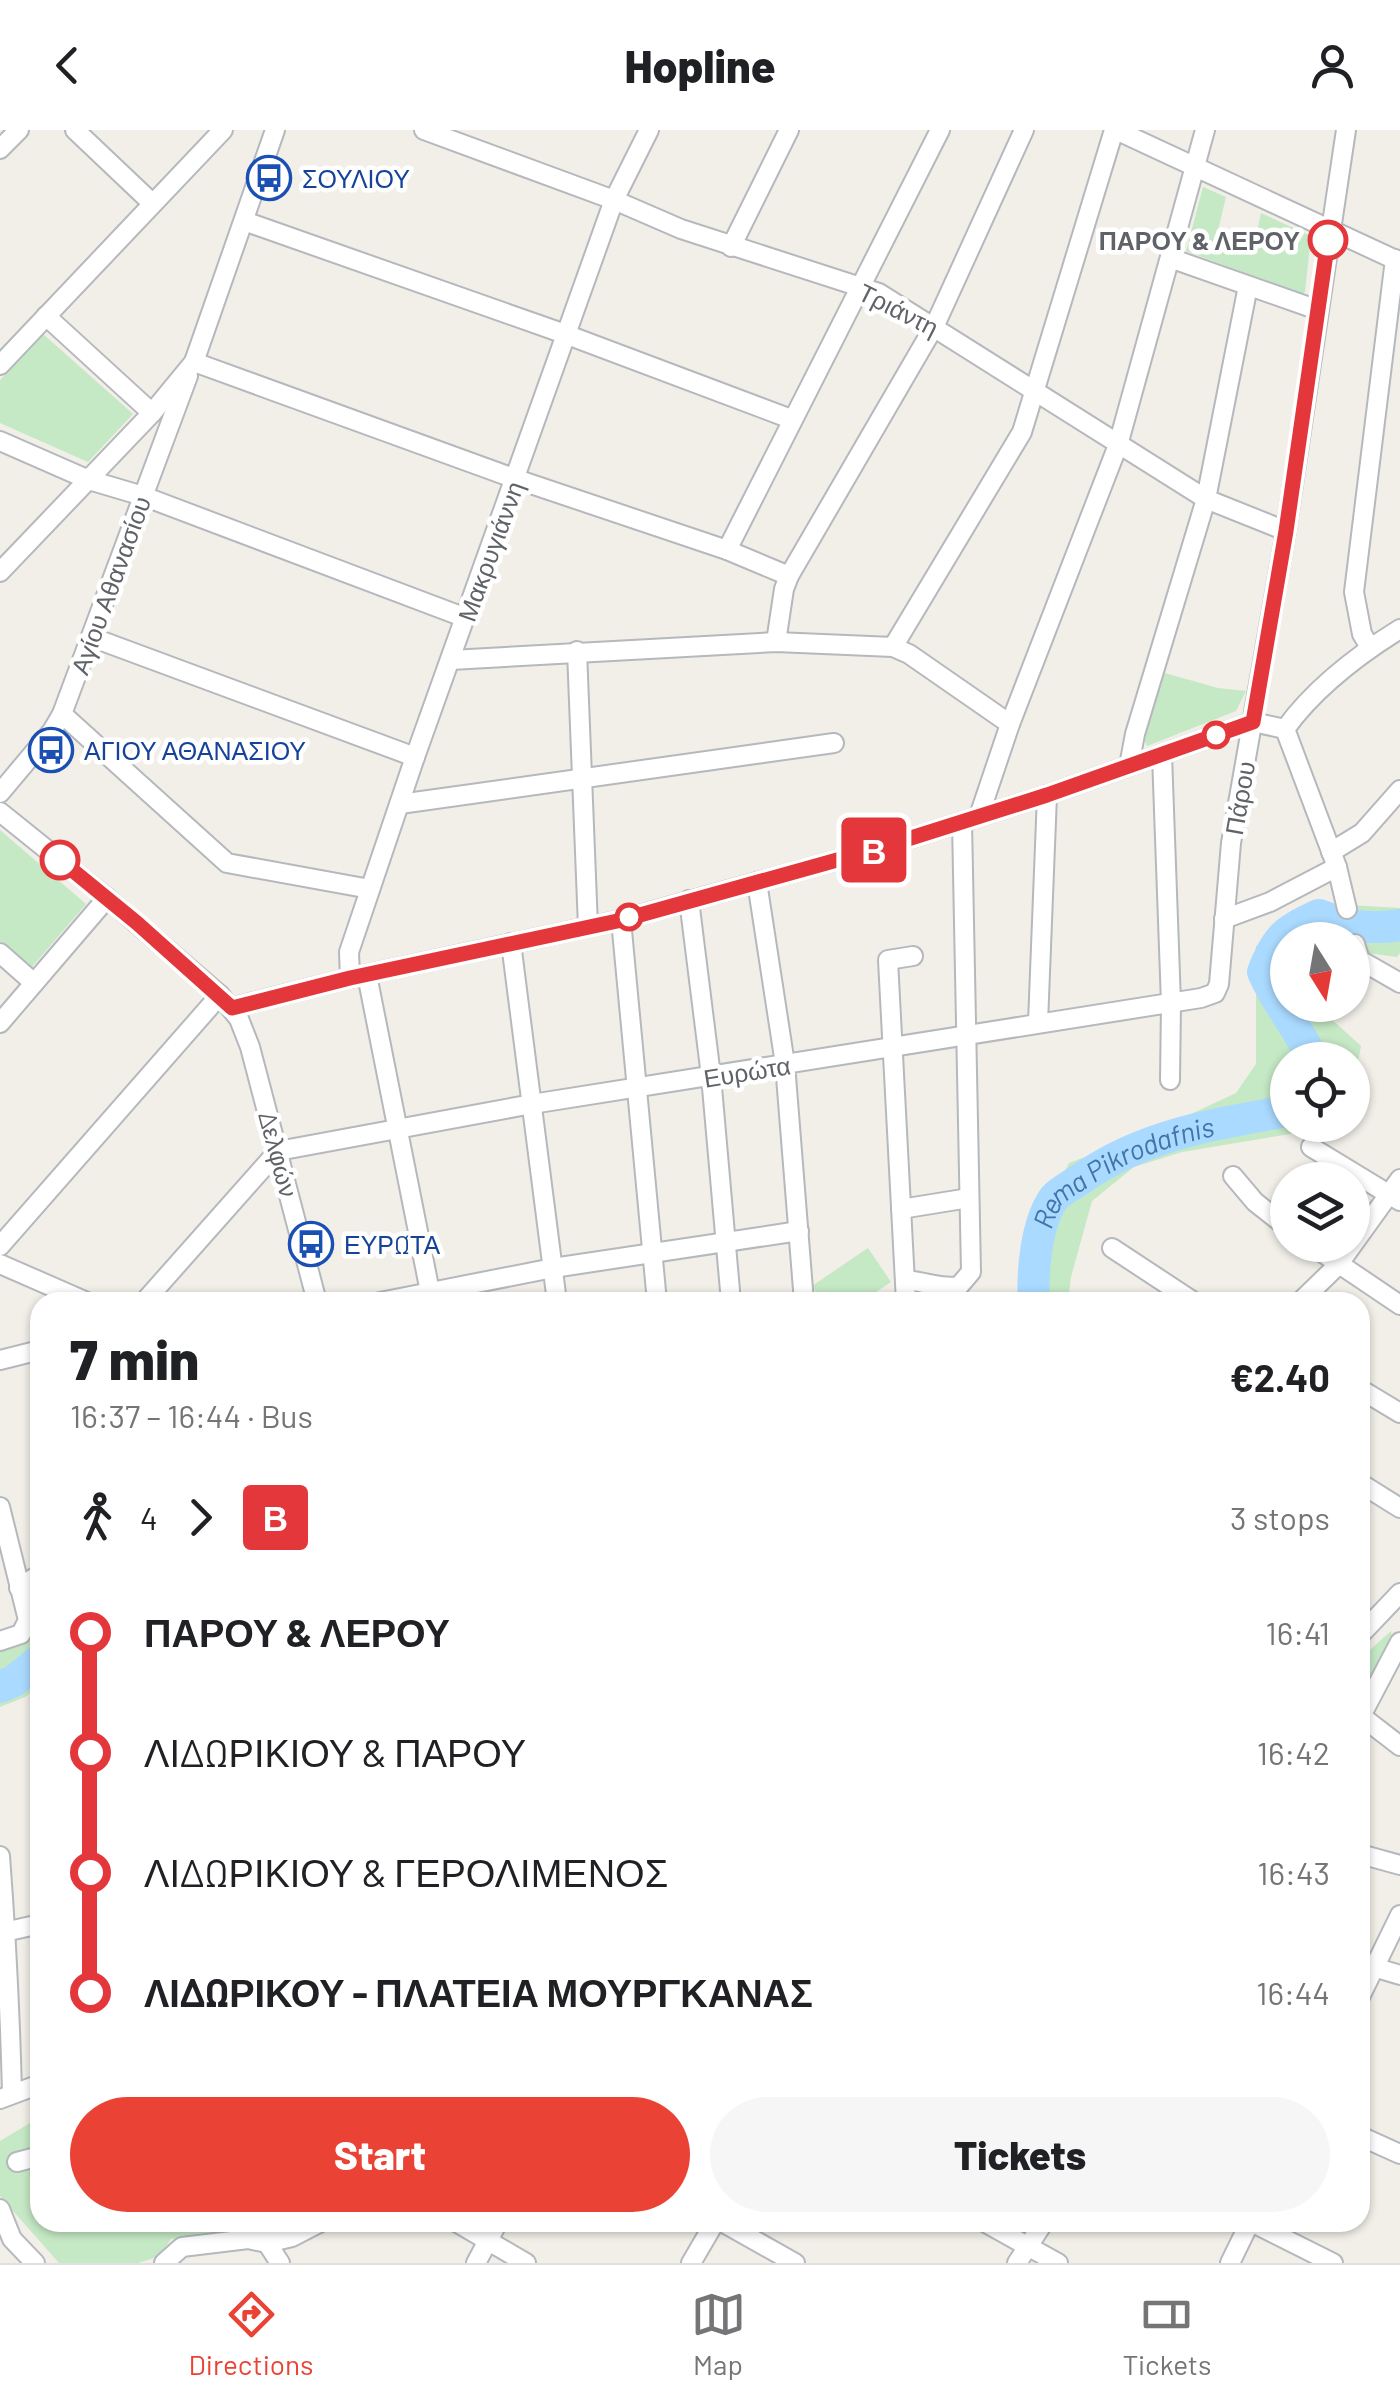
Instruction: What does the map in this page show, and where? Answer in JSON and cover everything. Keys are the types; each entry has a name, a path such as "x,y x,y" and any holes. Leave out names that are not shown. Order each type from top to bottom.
{"street":[{"path":"0,150 18,130"},
{"path":"75,130 152,203"},
{"path":"0,364 223,130"},
{"name":"Αγίου Αθανασίου","path":"0,793 62,714 194,362 275,130"},
{"name":"Τριάντη","path":"424,130 731,247 879,293 1206,500 1286,531"},
{"name":"Μακρυγιάννη","path":"430,1292 397,1127 359,976 349,952 614,200 650,130"},
{"path":"731,247 789,130"},
{"path":"727,550 940,130"},
{"path":"776,642 784,589 790,576 935,326 1024,130"},
{"path":"893,648 1022,432 1115,130 1398,260 1354,592 1362,634 1370,647"},
{"path":"952,1292 972,1272 966,1035 971,819 1118,445 1205,130"},
{"name":"Πάρου","path":"1215,993 1219,984 1231,842 1286,531 1346,130"},
{"path":"244,221 565,334 791,419"},
{"path":"1170,258 1318,310"},
{"path":"1129,766 1135,734 1206,500 1248,286"},
{"path":"46,316 152,413"},
{"path":"0,572 152,413 194,362 516,479 727,550 790,576"},
{"path":"0,440 90,480 143,496 466,618"},
{"path":"1285,730 1309,701 1370,647 1400,629"},
{"path":"91,637 415,757"},
{"path":"452,660 776,642 893,648 910,654 1010,724"},
{"path":"577,651 588,927"},
{"path":"62,714 227,863 370,890"},
{"path":"0,1246 225,1002 275,999 359,976 622,920 971,819 1253,722 1285,730"},
{"path":"1285,730 1334,860 1347,909"},
{"path":"400,804 834,743"},
{"path":"1162,755 1170,1080"},
{"path":"1224,919 1270,902 1334,860 1400,790"},
{"path":"1038,1023 1047,795"},
{"path":"0,812 107,898 225,1002"},
{"path":"757,882 785,1064 803,1292"},
{"path":"0,1023 107,898"},
{"path":"689,900 711,1076 729,1292"},
{"path":"622,920 656,1292"},
{"path":"510,943 556,1292"},
{"path":"0,953 34,983"},
{"path":"906,1292 888,960 913,956"},
{"path":"1370,966 1400,983"},
{"name":"Ευρώτα","path":"278,1151 532,1104 892,1049 1215,993"},
{"path":"250,1046 260,1016 275,999"},
{"name":"Δελφών","path":"225,1002 250,1046 314,1292"},
{"path":"1310,1292 1338,1265 1396,1191 1311,1147"},
{"path":"153,1292 278,1151"},
{"path":"1233,1176 1270,1213"},
{"path":"901,1209 969,1198"},
{"path":"452,1292 553,1268 799,1231"},
{"path":"1112,1248 1179,1292"},
{"path":"1334,1262 1400,1305"},
{"path":"0,1264 64,1292"},
{"path":"905,1280 928,1281 942,1292"},
{"path":"0,1360 30,1352"},
{"path":"1370,1395 1400,1413"},
{"path":"1370,1489 1400,1508"},
{"path":"0,1507 28,1620 21,1634 0,1642"},
{"path":"20,1588 30,1581"},
{"path":"1370,1624 1400,1593"},
{"path":"1370,1698 1400,1642"},
{"path":"1370,1724 1400,1746"},
{"path":"0,1856 2,1933 8,1966 6,2096 30,2088"},
{"path":"1370,1857 1400,1865"},
{"path":"1370,1961 1400,1916"},
{"path":"2,1933 30,1926"},
{"path":"1370,1966 1400,1975"},
{"path":"1370,2140 1400,2154"},
{"path":"17,2162 30,2159"},
{"path":"0,2209 12,2238 35,2263"},
{"path":"265,2232 267,2243 280,2263"},
{"path":"164,2263 182,2247 248,2238 267,2243 302,2232"},
{"path":"473,2232 526,2263"},
{"path":"476,2263 493,2232"},
{"path":"691,2263 708,2232"},
{"path":"740,2232 795,2263"},
{"path":"1003,2232 1058,2263"},
{"path":"1017,2263 1037,2232"},
{"path":"1230,2263 1246,2232"},
{"path":"1271,2232 1333,2263"}],"green space":[{"path":"1203,187 1226,197 1214,247 1252,255 1261,213 1311,236 1305,292 1186,251"},
{"path":"43,334 133,414 88,462 0,423 0,380"},
{"path":"1161,672 1218,688 1246,691 1236,711 1147,746 1143,737"},
{"path":"0,830 86,904 31,968 0,941"},
{"path":"1314,903 1400,908 1397,957 1370,953 1370,922 1288,922"},
{"path":"1270,936 1270,1022 1335,1022 1357,1042 1270,1042 1270,1137 1182,1152 1134,1167 1092,1201 1069,1292 1023,1292 1034,1233 1069,1163 1157,1130 1236,1093 1256,1064 1256,946"},
{"path":"868,1248 891,1282 876,1292 816,1292 812,1286"},
{"path":"30,1620 30,1693 0,1707 0,1639"},
{"path":"1391,1631 1392,1639 1370,1676 1370,1650"},
{"path":"30,2123 30,2230 0,2196 0,2141"},
{"path":"32,2232 233,2232 171,2239 160,2256 138,2263 59,2263"}],"waterway":[{"name":"Rema Pikrodafnis","path":"1303,1042 1263,972 1277,943 1298,925 1319,915 1359,926 1400,925"},
{"name":"Rema Pikrodafnis","path":"1034,1292 1039,1234 1048,1208 1061,1192 1109,1162 1157,1140 1270,1114"},
{"name":"Rema Pikrodafnis","path":"0,1687 30,1668"}],"bus line":[{"name":"Β","path":"60,860 232,1008 350,978 622,920 873,850 1047,795 1253,722 1286,531 1328,240"}],"place":[{"name":"ΣΟΥΛΙΟΥ","path":"269,178"},
{"name":"ΠΑΡΟΥ & ΛΕΡΟΥ","path":"1328,240"},
{"name":"ΑΓΙΟΥ ΑΘΑΝΑΣΙΟΥ","path":"51,750"},
{"name":"ΕΥΡΏΤΑ","path":"311,1244"}]}
